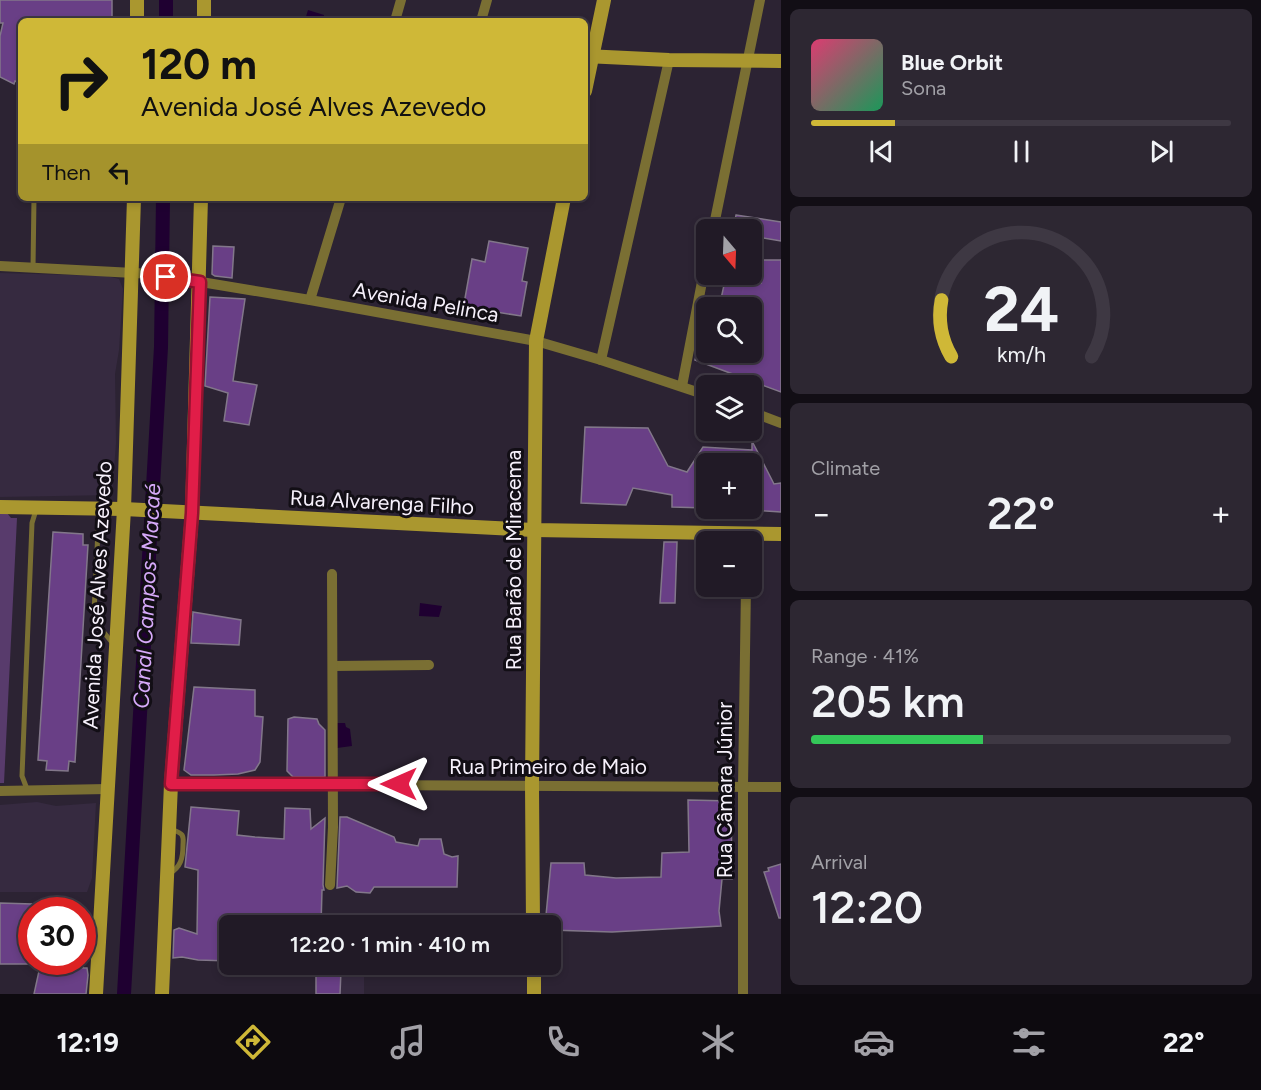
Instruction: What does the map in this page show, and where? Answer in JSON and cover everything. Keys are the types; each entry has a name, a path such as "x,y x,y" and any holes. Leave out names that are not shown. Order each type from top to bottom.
{"main road":[{"path":"137,0 137,18"},
{"path":"204,0 204,18"},
{"path":"604,0 588,56 669,60 781,61"},
{"name":"Avenida José Alves Azevedo","path":"96,994 124,510 134,201"},
{"path":"162,994 171,784 192,513 201,201"},
{"name":"Rua Barão de Miracema","path":"533,915 536,341 563,201"},
{"name":"Rua Alvarenga Filho","path":"0,507 144,510 696,536"},
{"name":"Rua Alvarenga Filho","path":"762,536 781,534"},
{"path":"534,975 534,994"}],"street":[{"path":"396,18 401,0"},
{"path":"482,18 487,0"},
{"path":"715,219 760,0"},
{"path":"601,360 669,60"},
{"path":"310,300 340,201"},
{"name":"Avenida Pelinca","path":"0,266 153,274 310,300 536,341 696,391"},
{"path":"682,386 701,285"},
{"path":"762,416 781,423"},
{"path":"330,885 333,837 332,574"},
{"name":"Rua Câmara Júnior","path":"743,994 742,786 746,597"},
{"path":"333,666 429,665"},
{"name":"Rua Primeiro de Maio","path":"171,784 781,787"},
{"path":"0,791 107,789"}],"lane":[{"path":"33,268 34,201"},
{"path":"28,790 22,776 32,523 34,514 39,508"},
{"path":"99,509 94,613 98,625 116,647"}],"shaded area":[{"path":"308,10 324,15 324,18 306,18"},
{"path":"0,273 107,276 119,279 123,289 115,374 116,443 112,495 0,497"},
{"path":"0,513 7,513 11,518 17,518 4,783 0,783"},
{"path":"420,603 442,606 439,617 419,616"},
{"path":"337,723 345,723 350,729 352,746 337,748"},
{"path":"37,802 56,806 96,803 92,878 87,892 0,892 0,805"},
{"path":"316,975 364,975 364,994 316,994"}],"building":[{"path":"0,0 112,0 112,18 18,18 18,82 15,81 14,84 0,77 0,36 3,23 0,23"},
{"path":"736,215 762,219 735,219"},
{"path":"762,219 781,222 781,241 762,238"},
{"path":"489,241 528,248 522,281 527,282 521,316 478,309 477,318 462,315 472,259 485,262"},
{"path":"213,246 234,247 232,278 212,274"},
{"path":"762,260 781,260 781,392 762,385 762,375 735,375 703,363 762,363 762,297 721,297 724,285 762,285"},
{"path":"210,297 245,299 233,381 257,385 249,425 224,421 228,393 205,386"},
{"path":"585,427 648,428 668,466 687,472 696,458 696,508 672,507 672,495 633,488 626,505 581,503"},
{"path":"752,441 758,453 699,453 703,447 752,450"},
{"path":"762,461 774,484 781,483 781,512 762,511"},
{"path":"53,532 83,534 83,545 88,545 75,762 69,761 68,771 46,770 47,761 38,760"},
{"path":"664,542 677,542 675,603 660,603"},
{"path":"193,612 241,620 239,645 191,643"},
{"path":"194,687 255,690 255,716 263,717 260,762 255,770 238,774 191,775 184,770"},
{"path":"294,717 317,719 325,730 325,777 293,777 287,771 288,719"},
{"path":"688,800 731,801 732,879 722,879 719,911 721,926 612,932 561,930 561,915 546,915 551,863 584,863 585,875 616,878 661,877 662,853 689,852"},
{"path":"191,807 239,811 237,835 255,837 284,839 285,808 310,809 311,829 325,818 321,915 219,915 219,961 173,958 174,930 179,928 197,934 198,870 185,867"},
{"path":"340,817 347,817 394,837 396,842 418,846 420,839 441,839 444,854 452,857 458,856 457,887 374,887 370,893 356,892 347,886 337,888"},
{"path":"781,864 781,918 779,918 764,872 769,871 768,868"},
{"path":"0,903 18,904 18,964 0,964"},
{"path":"38,975 88,975 86,994 34,994"},
{"path":"316,975 341,975 340,994 316,994"}],"waterway":[{"name":"Canal Campos-Macaé","path":"166,0 166,18"},
{"name":"Canal Campos-Macaé","path":"124,994 161,347 163,201"}],"route":[{"path":"166,277 200,282 192,513 171,784 399,784"}]}
